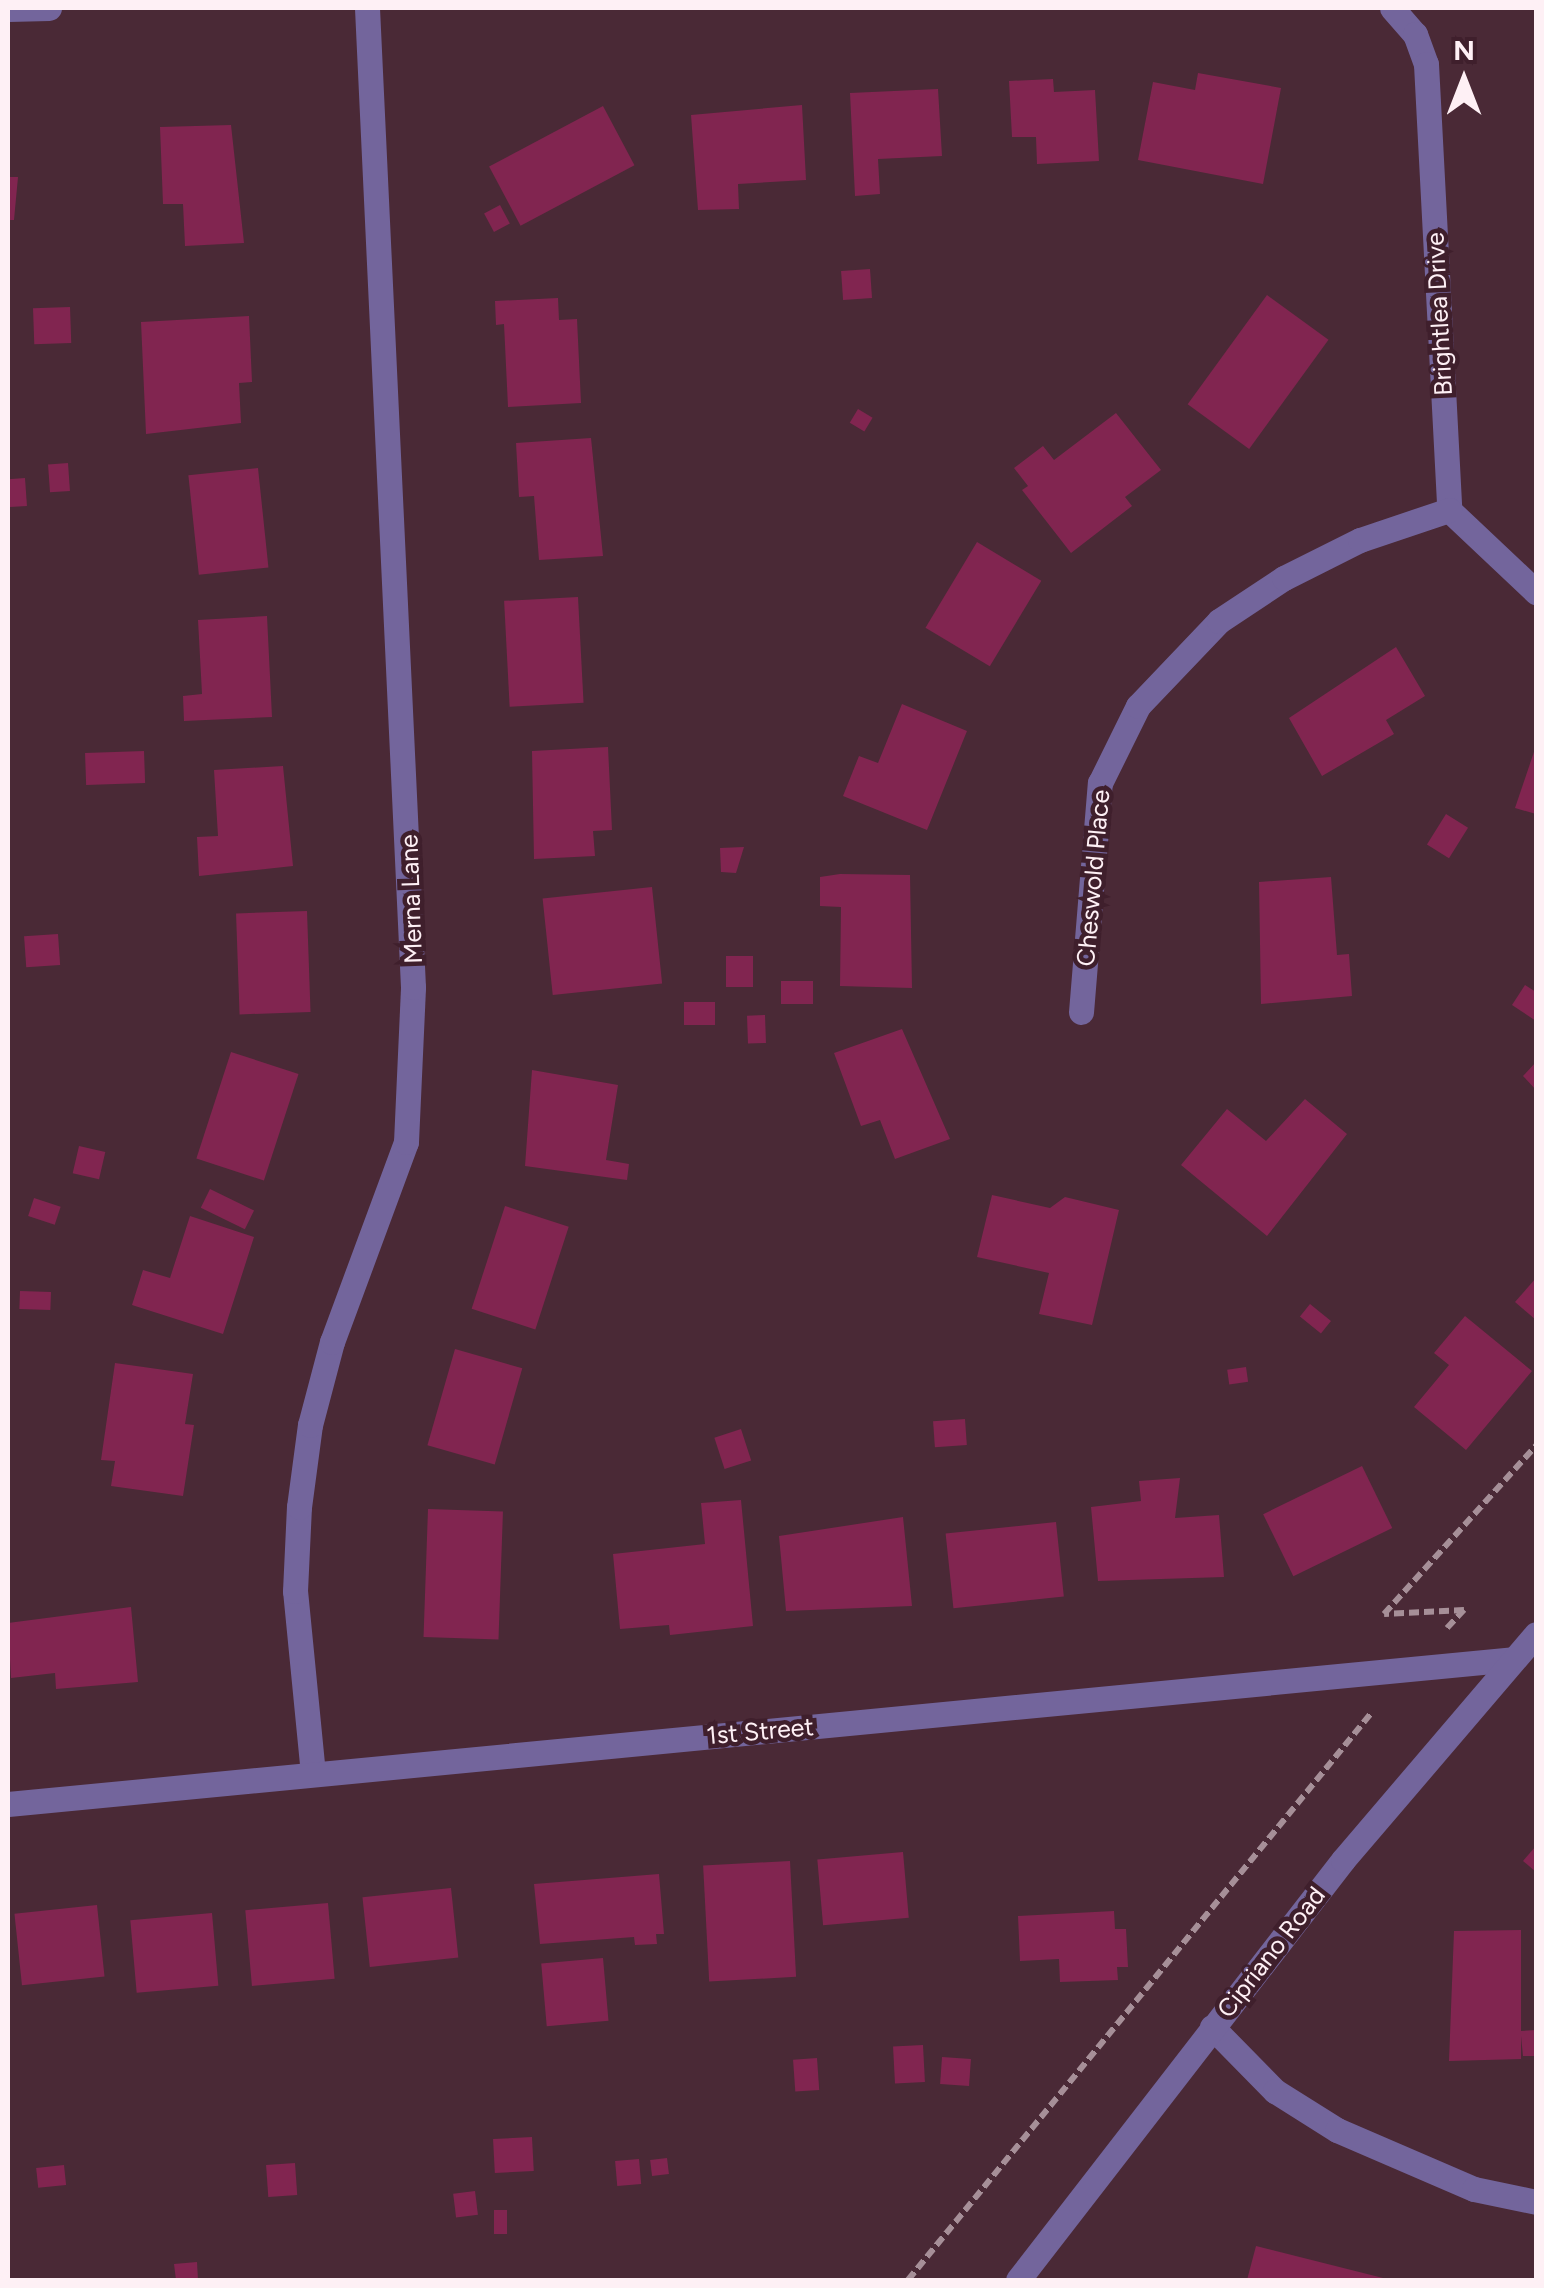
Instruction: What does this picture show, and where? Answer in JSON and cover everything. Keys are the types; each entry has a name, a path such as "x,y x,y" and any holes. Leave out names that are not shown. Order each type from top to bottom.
{"street":[{"path":"8,9 49,8"},
{"name":"Merna Lane","path":"313,1774 295,1591 299,1507 310,1425 332,1342 406,1142 413,987 367,8"},
{"name":"Brightlea Drive","path":"1392,8 1415,34 1426,64 1449,510"},
{"path":"1449,510 1536,592"},
{"name":"Cheswold Place","path":"1080,1012 1100,782 1138,706 1219,620 1284,578 1360,540 1449,510"},
{"name":"Cipriano Road","path":"1018,2280 1342,1860 1536,1634"},
{"name":"1st Street","path":"8,1804 1514,1659"},
{"path":"1212,2027 1275,2091 1337,2130 1474,2190 1536,2202"}],"path":[{"path":"908,2280 1408,1669 1464,1610 1384,1614 1536,1446"}],"building":[{"path":"1198,73 1281,88 1263,184 1138,160 1153,82 1195,90"},
{"path":"1053,79 1054,92 1095,90 1099,161 1037,164 1036,137 1012,137 1009,81"},
{"path":"938,89 942,156 878,159 880,194 855,196 850,93"},
{"path":"802,105 806,180 738,184 739,209 698,210 691,115"},
{"path":"603,106 634,165 521,226 489,167"},
{"path":"231,125 244,243 185,246 183,204 163,204 160,127"},
{"path":"8,177 18,177 14,220 8,220"},
{"path":"500,205 510,224 494,232 484,213"},
{"path":"870,269 872,298 843,300 841,271"},
{"path":"1267,295 1328,340 1249,449 1188,404"},
{"path":"558,298 559,320 577,319 581,403 508,407 504,324 496,325 495,301"},
{"path":"70,307 71,343 34,344 33,308"},
{"path":"249,316 252,382 239,383 241,423 146,434 141,322"},
{"path":"858,409 873,418 864,431 850,423"},
{"path":"1116,413 1161,470 1125,497 1132,506 1071,553 1022,490 1028,486 1014,468 1043,446 1054,460"},
{"path":"591,438 603,556 539,560 534,496 519,497 516,443"},
{"path":"68,463 70,491 50,492 48,464"},
{"path":"258,468 268,567 199,575 188,475"},
{"path":"25,478 27,506 10,507 8,479"},
{"path":"977,542 1041,581 990,666 925,628"},
{"path":"578,597 584,703 510,707 504,601"},
{"path":"267,616 272,717 184,721 183,696 202,694 198,620"},
{"path":"1396,647 1425,696 1386,720 1394,734 1322,776 1289,718"},
{"path":"902,704 967,731 927,830 843,796 859,756 878,763"},
{"path":"1536,746 1536,814 1515,808"},
{"path":"608,747 612,830 593,831 595,856 534,859 532,751"},
{"path":"144,751 145,783 86,785 85,753"},
{"path":"283,766 293,866 199,876 197,837 218,836 214,770"},
{"path":"1446,814 1468,828 1449,858 1427,845"},
{"path":"744,847 736,873 721,872 720,848"},
{"path":"910,875 912,988 840,986 841,907 820,906 820,877"},
{"path":"1331,877 1337,955 1349,954 1352,996 1261,1004 1259,882"},
{"path":"652,887 662,983 553,995 543,898"},
{"path":"307,911 311,1012 240,1014 236,913"},
{"path":"58,934 60,965 26,967 24,936"},
{"path":"726,956 753,956 753,987 726,987"},
{"path":"781,981 813,981 813,1004 781,1004"},
{"path":"1525,985 1536,992 1536,1021 1512,1005"},
{"path":"684,1002 715,1002 715,1025 684,1025"},
{"path":"765,1015 766,1043 748,1044 747,1016"},
{"path":"902,1029 950,1139 895,1159 880,1120 861,1126 834,1053"},
{"path":"231,1052 299,1074 264,1180 196,1159"},
{"path":"1536,1062 1536,1090 1523,1076"},
{"path":"532,1070 618,1085 606,1160 629,1164 627,1180 525,1166"},
{"path":"1305,1099 1347,1134 1267,1236 1181,1165 1227,1109 1266,1141"},
{"path":"79,1146 105,1152 99,1179 73,1173"},
{"path":"210,1189 254,1210 245,1229 201,1208"},
{"path":"992,1195 1050,1208 1065,1197 1119,1210 1092,1325 1039,1314 1049,1273 977,1257"},
{"path":"34,1198 61,1207 55,1225 28,1216"},
{"path":"505,1206 569,1227 535,1329 472,1309"},
{"path":"190,1216 254,1237 223,1334 132,1305 143,1270 170,1278"},
{"path":"1536,1278 1536,1320 1515,1302"},
{"path":"20,1291 51,1292 50,1310 19,1309"},
{"path":"1310,1304 1331,1321 1321,1333 1300,1316"},
{"path":"1465,1316 1532,1371 1466,1450 1414,1407 1449,1365 1434,1353"},
{"path":"455,1349 522,1368 495,1464 427,1445"},
{"path":"115,1363 193,1374 185,1424 194,1425 183,1496 111,1486 115,1461 101,1460"},
{"path":"1246,1367 1248,1382 1229,1384 1227,1370"},
{"path":"965,1419 967,1445 935,1447 933,1421"},
{"path":"741,1429 751,1460 725,1469 714,1438"},
{"path":"1362,1466 1392,1528 1293,1576 1263,1514"},
{"path":"1180,1478 1175,1518 1219,1515 1224,1577 1098,1581 1091,1507 1141,1501 1139,1481"},
{"path":"741,1500 753,1626 670,1635 669,1625 620,1629 613,1554 705,1544 701,1503"},
{"path":"428,1509 503,1512 498,1640 424,1637"},
{"path":"903,1517 912,1606 786,1611 779,1536"},
{"path":"1056,1522 1064,1597 953,1608 946,1534"},
{"path":"131,1607 138,1682 56,1689 55,1673 11,1678 8,1623"},
{"path":"1536,1846 1536,1872 1523,1861"},
{"path":"903,1852 909,1918 823,1925 817,1859"},
{"path":"790,1861 796,1977 709,1981 703,1866"},
{"path":"659,1874 664,1934 656,1934 657,1944 635,1945 634,1937 540,1944 534,1884"},
{"path":"451,1888 458,1958 370,1967 362,1897"},
{"path":"328,1903 335,1979 252,1986 245,1910"},
{"path":"97,1905 105,1977 22,1985 14,1914"},
{"path":"1114,1911 1115,1929 1126,1929 1128,1967 1117,1967 1118,1980 1060,1982 1059,1959 1020,1961 1018,1916"},
{"path":"212,1913 218,1986 137,1993 130,1920"},
{"path":"1521,1930 1521,2031 1536,2030 1536,2056 1523,2056 1521,2036 1521,2059 1449,2061 1454,1931"},
{"path":"603,1958 608,2021 547,2026 541,1963"},
{"path":"923,2045 925,2082 895,2084 893,2047"},
{"path":"942,2057 971,2059 969,2086 940,2084"},
{"path":"817,2058 819,2090 795,2092 793,2060"},
{"path":"532,2137 534,2171 495,2173 493,2139"},
{"path":"667,2158 669,2174 652,2176 650,2160"},
{"path":"639,2159 641,2184 617,2186 615,2161"},
{"path":"295,2163 297,2195 268,2197 266,2165"},
{"path":"64,2165 66,2185 38,2188 36,2168"},
{"path":"475,2191 478,2215 456,2218 453,2194"},
{"path":"494,2210 507,2210 507,2234 494,2234"},
{"path":"1256,2246 1387,2279 1387,2280 1247,2280"},
{"path":"197,2262 198,2280 176,2280 174,2264"}]}
